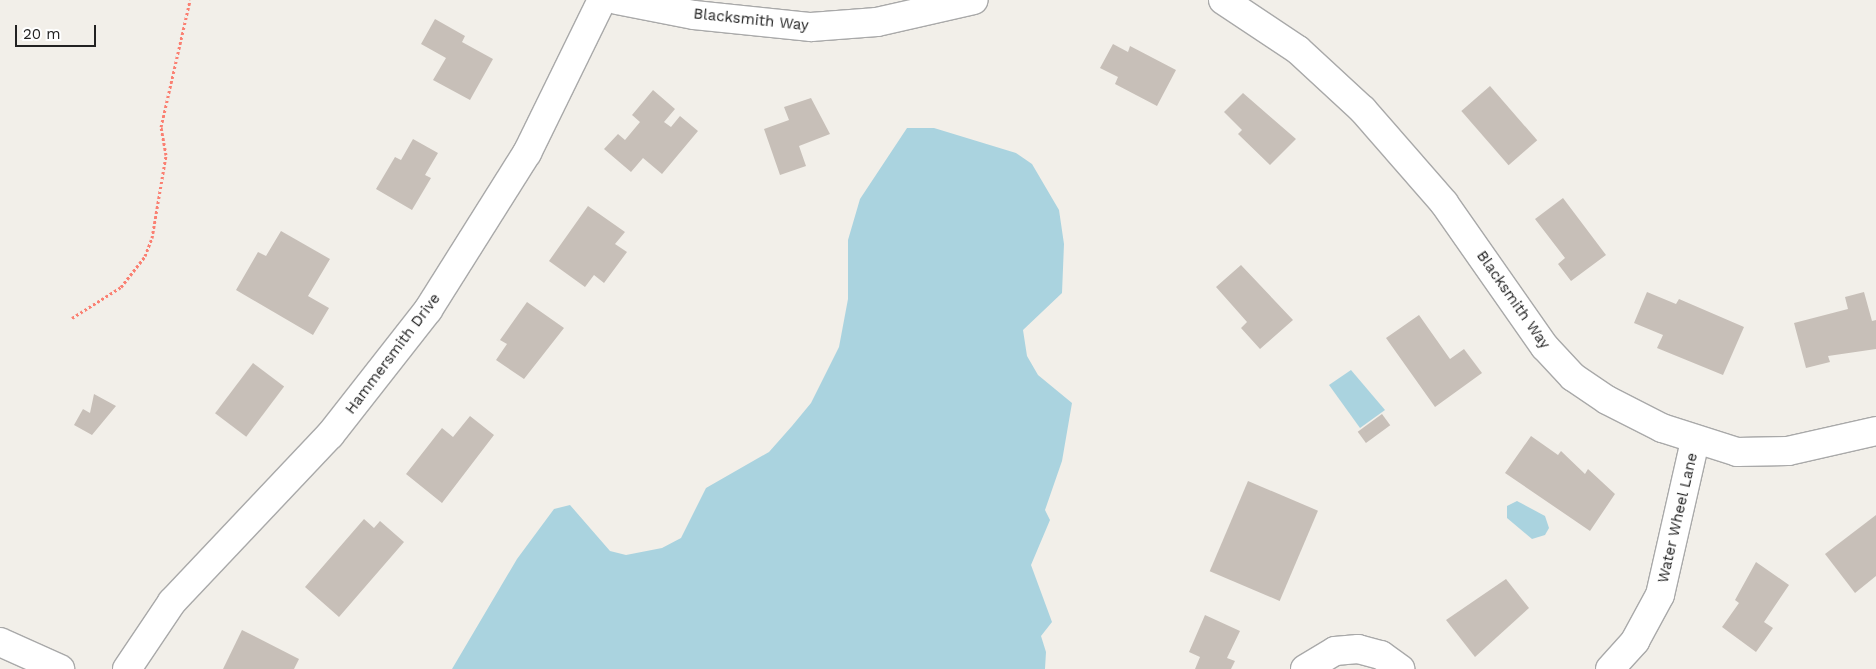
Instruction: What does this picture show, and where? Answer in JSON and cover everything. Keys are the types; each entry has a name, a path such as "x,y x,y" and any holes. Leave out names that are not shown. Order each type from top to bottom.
{"street":[{"name":"Hammersmith Drive","path":"126,669 178,596 330,435 428,310 527,153 602,0"},
{"name":"Blacksmith Way","path":"617,0 694,15 812,26 877,22 974,0"},
{"name":"Blacksmith Way","path":"1223,0 1314,63 1386,135 1444,203 1532,331 1574,377 1606,400 1695,441 1761,454 1842,442 1876,431"},
{"name":"Water Wheel Lane","path":"1610,669 1635,640 1660,595 1695,441"},
{"path":"0,642 60,669"},
{"path":"1306,669 1330,653 1358,649 1381,655 1400,669"}],"path":[{"path":"72,318 121,287 145,256 152,238 166,155 161,127 190,0"}],"water":[{"path":"907,128 934,128 1016,153 1032,164 1059,210 1064,244 1062,293 1023,330 1027,356 1038,375 1072,403 1062,461 1045,510 1050,520 1031,565 1052,622 1041,636 1046,652 1045,669 452,669 517,559 554,509 570,505 610,551 626,555 662,548 681,538 706,488 769,452 792,426 811,403 839,347 848,299 848,240 860,199"},
{"path":"1351,370 1385,410 1360,428 1329,385"},
{"path":"1517,501 1545,516 1549,528 1545,535 1532,539 1507,518 1507,506"}],"building":[{"path":"435,19 465,36 462,42 493,59 470,100 433,80 446,58 421,44"},
{"path":"1113,44 1128,52 1130,46 1176,70 1157,106 1115,84 1118,77 1100,68"},
{"path":"1490,86 1537,140 1509,165 1461,111"},
{"path":"653,90 675,109 664,122 671,127 680,116 698,131 662,174 643,158 631,172 604,149 618,134 625,140 640,122 632,115"},
{"path":"1243,93 1296,139 1270,165 1238,134 1242,130 1224,112"},
{"path":"811,98 830,134 799,146 806,166 780,175 764,129 789,120 784,107"},
{"path":"413,139 438,153 425,175 431,178 412,210 376,189 395,157 401,160"},
{"path":"1563,198 1606,255 1571,281 1558,264 1565,258 1535,219"},
{"path":"588,206 625,232 615,244 627,252 604,283 594,275 585,287 549,261"},
{"path":"281,231 330,259 308,296 329,308 313,335 236,290 258,252 266,256"},
{"path":"1241,265 1293,320 1260,349 1241,328 1247,322 1216,287"},
{"path":"1647,292 1676,304 1679,299 1744,327 1723,375 1657,348 1663,335 1634,323"},
{"path":"1864,292 1872,321 1876,320 1876,349 1828,356 1830,362 1806,368 1794,323 1848,309 1845,297"},
{"path":"527,302 564,328 524,379 496,360 507,344 500,340"},
{"path":"1419,315 1450,359 1464,349 1482,373 1435,407 1386,338"},
{"path":"253,363 284,386 246,437 215,413"},
{"path":"94,394 116,406 92,435 74,425 83,409 90,413"},
{"path":"1382,414 1390,425 1366,443 1358,432"},
{"path":"470,416 494,435 442,503 406,474 442,428 453,437"},
{"path":"1531,436 1558,455 1561,451 1585,474 1588,469 1615,494 1590,531 1505,473"},
{"path":"1248,481 1318,511 1280,601 1210,571"},
{"path":"1876,515 1876,576 1855,593 1825,554"},
{"path":"364,519 374,528 380,521 404,542 339,617 305,587"},
{"path":"1756,562 1789,585 1764,622 1773,628 1756,652 1722,627 1739,603 1735,600"},
{"path":"1506,579 1529,608 1475,657 1446,620"},
{"path":"1205,615 1240,631 1227,658 1235,661 1231,669 1195,669 1200,657 1189,652"},
{"path":"242,630 299,659 294,669 223,669"}]}
